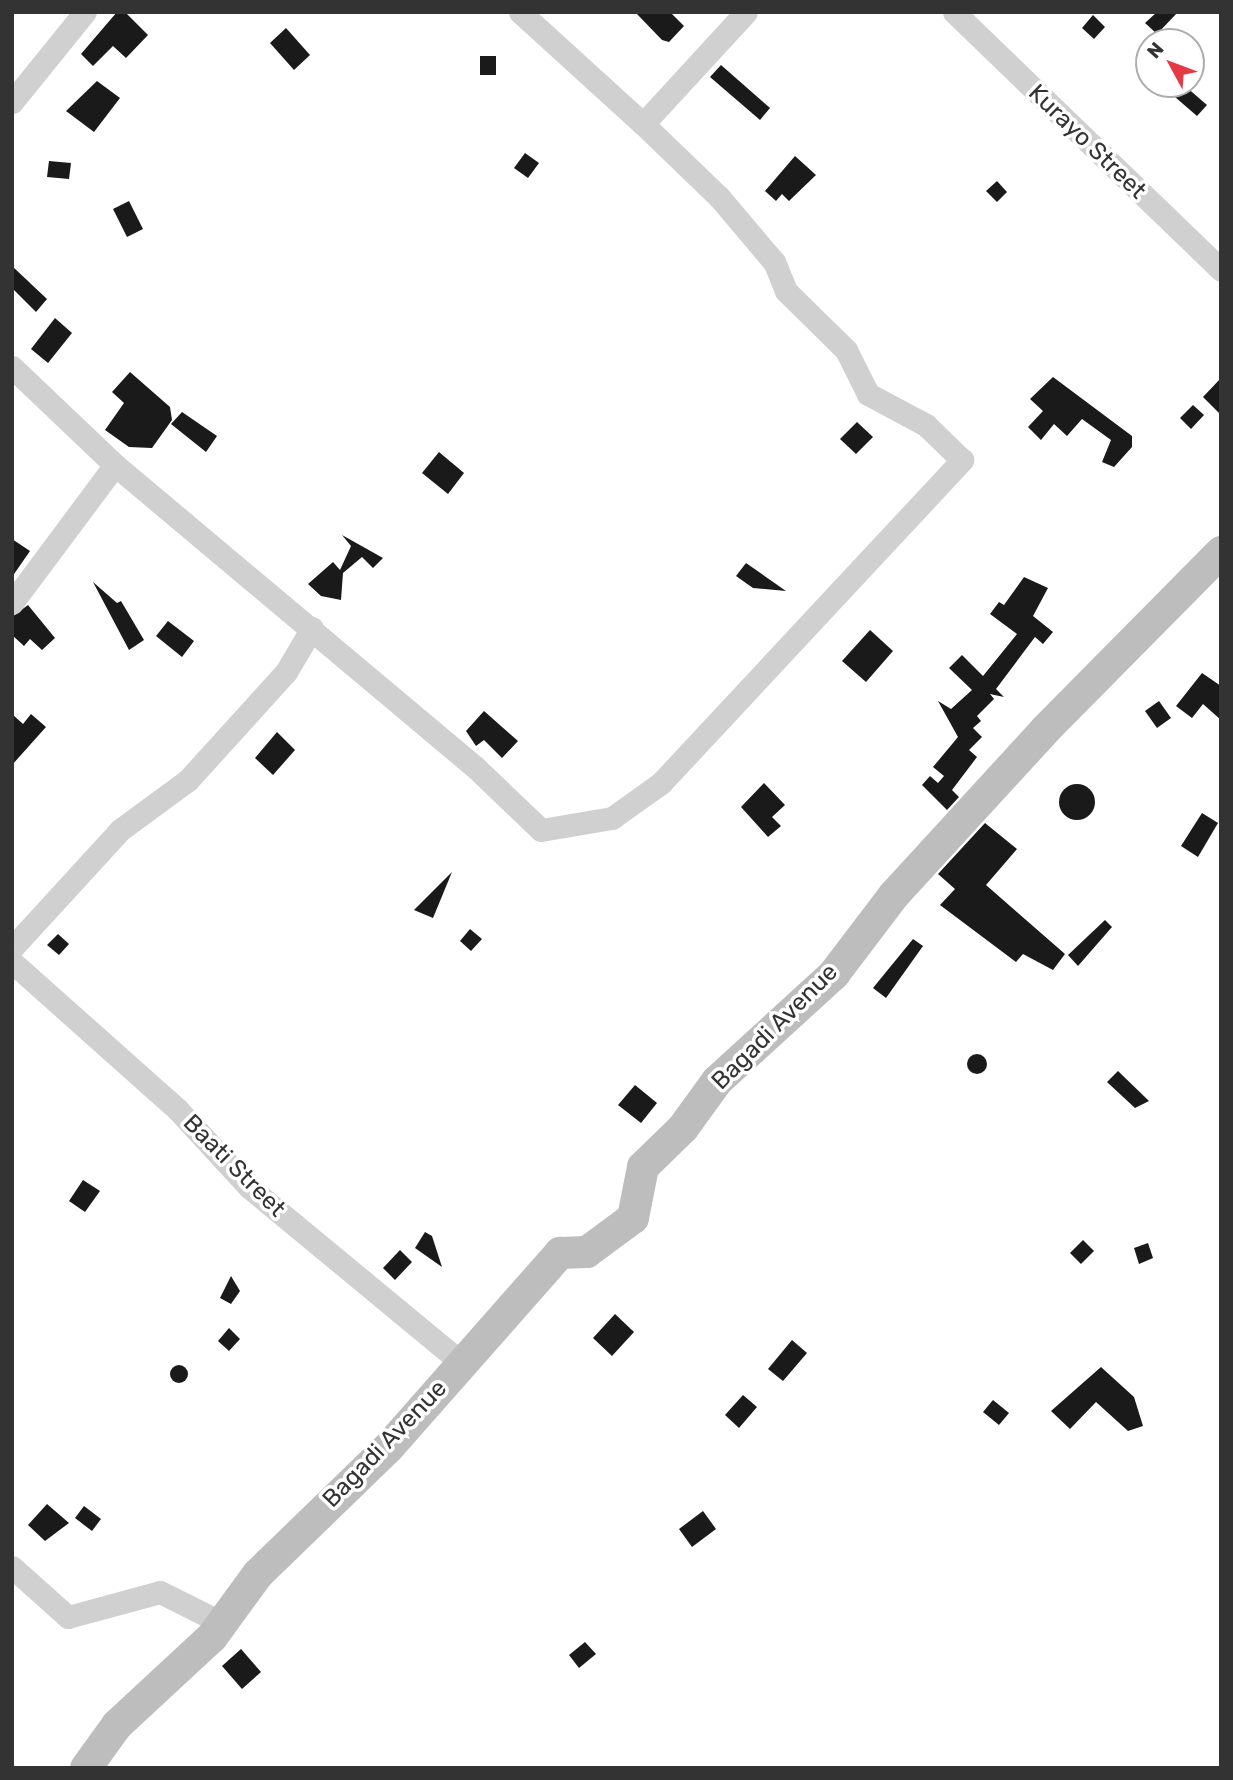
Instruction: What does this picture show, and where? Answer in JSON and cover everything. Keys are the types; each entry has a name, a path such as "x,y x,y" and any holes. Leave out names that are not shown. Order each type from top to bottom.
{"street":[{"path":"12,102 85,12"},
{"path":"12,367 115,465 312,628 541,830 612,818 661,783 962,460 926,425 868,394 846,350 786,291 774,262 720,198 520,12"},
{"path":"643,124 746,12"},
{"name":"Kurayo Street","path":"954,12 1221,270"},
{"path":"12,603 115,465"},
{"name":"Bagadi Avenue","path":"86,1768 117,1726 222,1623 258,1574 389,1447 561,1253 587,1252 633,1218 643,1167 683,1128 717,1081 834,974 894,895 993,788 1221,552"},
{"path":"12,948 128,823 188,780 286,672 312,628"},
{"name":"Baati Street","path":"12,962 178,1110 249,1186 462,1363"},
{"path":"12,1567 68,1617 160,1592 222,1623"}],"building":[{"path":"117,12 125,12 148,35 126,58 113,46 93,66 81,54"},
{"path":"635,12 670,12 684,26 669,42 662,40"},
{"path":"1157,12 1178,12 1163,28 1150,28 1145,23"},
{"path":"1093,15 1105,27 1094,39 1082,28"},
{"path":"286,28 310,55 294,70 270,43"},
{"path":"480,56 496,56 496,75 480,75"},
{"path":"721,65 770,108 760,120 710,77"},
{"path":"97,81 120,98 94,132 66,111"},
{"path":"1176,98 1199,98 1207,105 1197,116"},
{"path":"525,153 539,163 528,178 514,168"},
{"path":"795,156 816,175 789,201 782,194 776,201 765,191"},
{"path":"49,161 71,163 69,179 47,177"},
{"path":"997,181 1007,192 997,202 986,191"},
{"path":"129,201 143,229 127,237 113,209"},
{"path":"12,266 47,299 36,312 12,288"},
{"path":"55,318 72,333 48,363 31,349"},
{"path":"130,372 170,407 172,420 152,448 129,447 105,430 124,403 112,392"},
{"path":"1053,377 1132,436 1132,447 1114,467 1102,462 1111,440 1082,419 1067,436 1054,424 1041,440 1028,427 1043,411 1030,399"},
{"path":"1221,378 1221,415 1203,397"},
{"path":"1193,405 1204,415 1191,429 1180,418"},
{"path":"182,412 217,436 206,452 171,424"},
{"path":"857,422 873,437 856,454 840,439"},
{"path":"439,452 464,473 448,494 422,473"},
{"path":"342,535 383,558 373,568 362,557 343,573 341,600 321,596 308,584 333,562 340,570 351,546"},
{"path":"12,539 30,551 12,577"},
{"path":"746,563 786,591 753,588 736,576"},
{"path":"1024,577 1048,588 1033,616 1053,632 1043,644 1035,637 996,689 1004,697 990,694 994,699 977,716 981,721 973,728 982,737 969,750 977,757 952,790 959,797 947,810 922,785 930,776 938,783 944,776 933,767 958,737 938,701 951,709 972,690 949,668 962,655 983,676 1017,634 990,614 999,602 1004,605"},
{"path":"93,582 117,603 121,601 144,640 129,650"},
{"path":"28,605 55,638 42,650 30,639 24,646 12,635 12,617"},
{"path":"168,621 194,641 182,657 156,636"},
{"path":"870,630 893,651 866,682 842,661"},
{"path":"1202,673 1221,686 1221,720 1203,704 1192,718 1176,706"},
{"path":"1159,701 1171,718 1157,728 1145,711"},
{"path":"484,711 518,741 502,758 484,740 476,746 466,731"},
{"path":"12,714 23,724 31,714 46,727 12,765"},
{"path":"277,732 295,750 273,775 255,758"},
{"path":"764,783 785,805 772,817 781,826 768,837 741,807"},
{"path":"1077,784 1090,789 1095,802 1090,815 1077,820 1064,815 1059,802 1064,789"},
{"path":"1202,813 1218,823 1198,857 1181,846"},
{"path":"985,823 1017,849 986,885 1065,954 1053,970 1023,954 1016,962 940,905 955,889 938,874"},
{"path":"452,872 433,918 414,910"},
{"path":"1105,920 1112,927 1078,966 1068,955"},
{"path":"470,929 482,939 471,951 460,941"},
{"path":"58,934 69,944 59,955 47,945"},
{"path":"913,939 923,946 886,998 873,988"},
{"path":"977,1054 984,1057 987,1064 984,1071 977,1074 970,1071 967,1064 970,1057"},
{"path":"1118,1071 1149,1101 1135,1108 1107,1082"},
{"path":"635,1085 657,1103 641,1123 618,1105"},
{"path":"83,1180 100,1191 85,1212 69,1201"},
{"path":"425,1232 432,1236 442,1267 415,1248"},
{"path":"1083,1240 1094,1251 1081,1264 1070,1253"},
{"path":"1148,1243 1153,1258 1139,1264 1134,1248"},
{"path":"400,1250 412,1262 395,1280 383,1268"},
{"path":"231,1276 240,1291 231,1304 220,1298"},
{"path":"615,1314 634,1332 612,1356 593,1338"},
{"path":"229,1328 240,1339 229,1351 218,1341"},
{"path":"792,1340 807,1353 783,1381 768,1369"},
{"path":"179,1365 185,1368 188,1374 185,1380 179,1383 173,1380 170,1374 173,1368"},
{"path":"1101,1367 1134,1397 1143,1426 1128,1431 1096,1402 1070,1429 1051,1411"},
{"path":"743,1395 757,1407 739,1428 725,1415"},
{"path":"993,1400 1009,1413 999,1425 983,1412"},
{"path":"47,1504 69,1523 45,1541 28,1525"},
{"path":"84,1506 101,1519 92,1531 75,1518"},
{"path":"703,1511 716,1529 692,1547 679,1529"},
{"path":"585,1642 596,1654 579,1668 569,1655"},
{"path":"241,1649 261,1672 242,1689 222,1666"}]}
